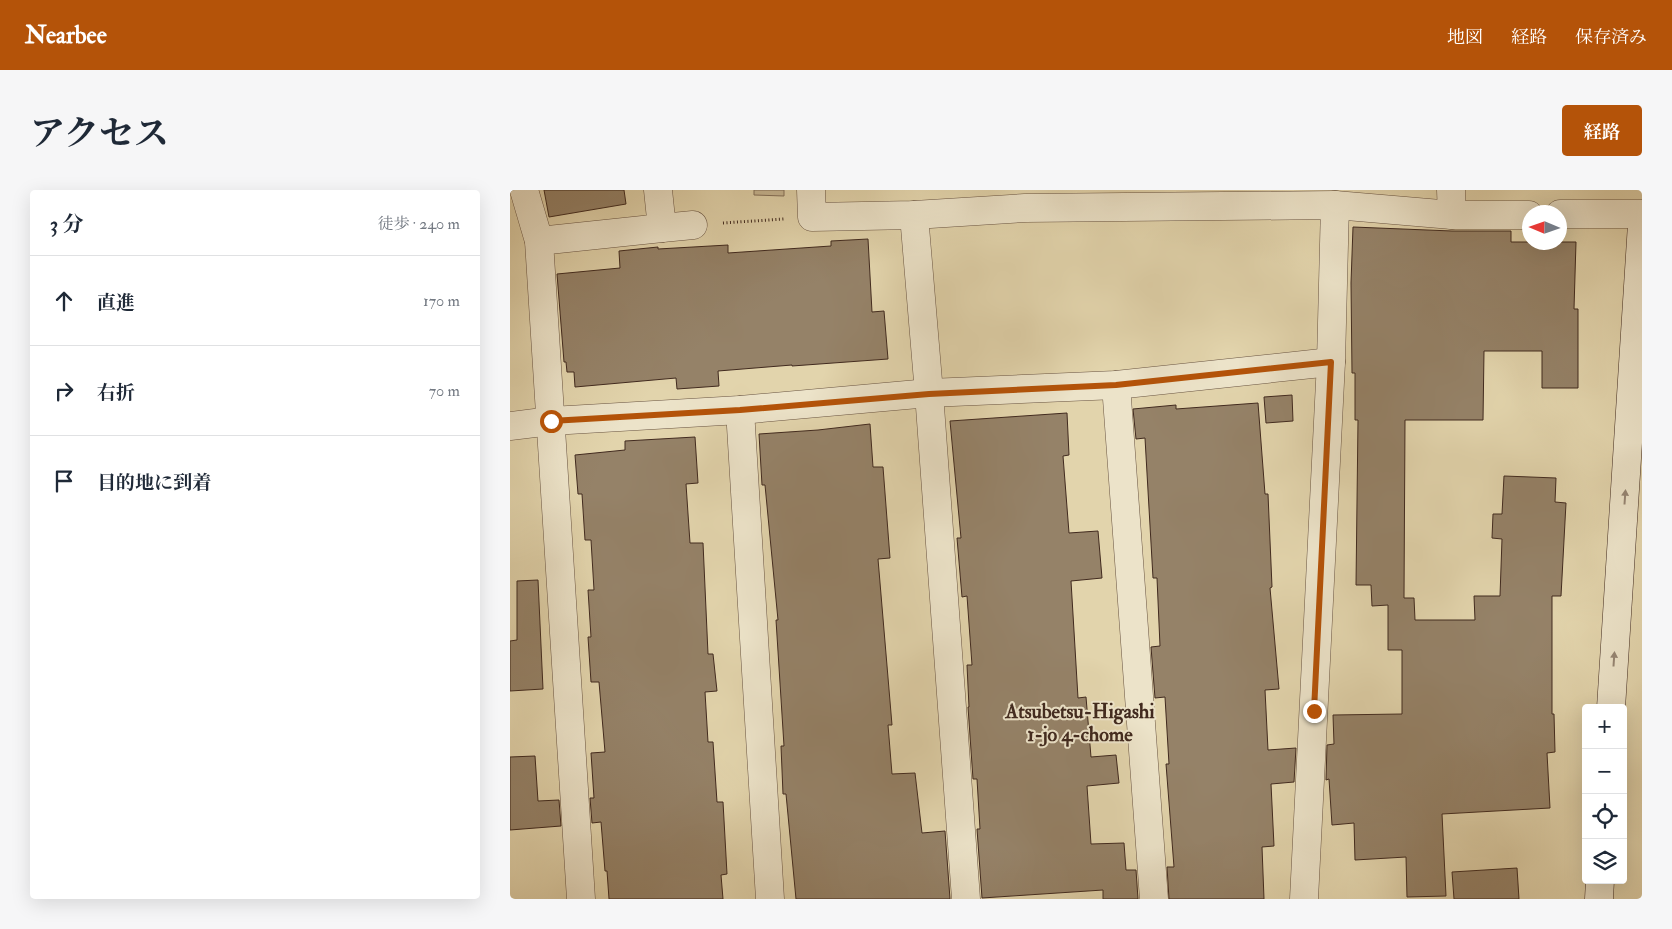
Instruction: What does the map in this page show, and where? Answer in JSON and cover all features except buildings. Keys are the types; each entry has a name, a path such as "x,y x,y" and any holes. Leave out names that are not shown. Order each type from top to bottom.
{"street":[{"path":"524,190 539,240 581,899"},
{"path":"658,190 662,228"},
{"path":"811,190 812,217 914,215 1024,199 1211,199 1335,204 1451,203 1522,214"},
{"path":"1304,899 1331,362 1335,204"},
{"path":"1567,214 1642,214"},
{"path":"914,215 966,899"},
{"path":"1611,704 1642,224"},
{"path":"539,240 693,225"},
{"path":"510,426 551,421 740,410 929,394 1116,385 1331,362"},
{"path":"1116,385 1154,899"},
{"path":"740,410 770,899"},
{"path":"1599,899 1600,884"}],"path":[{"path":"693,225 812,217"}],"shaded area":[{"path":"754,190 784,190 784,196 754,195"}],"district":[{"name":"Atsubetsu-Higashi 1-jo 4-chome","path":"1080,722"}],"route":[{"path":"551,421 740,410 929,394 1116,385 1331,362 1314,711"}]}
